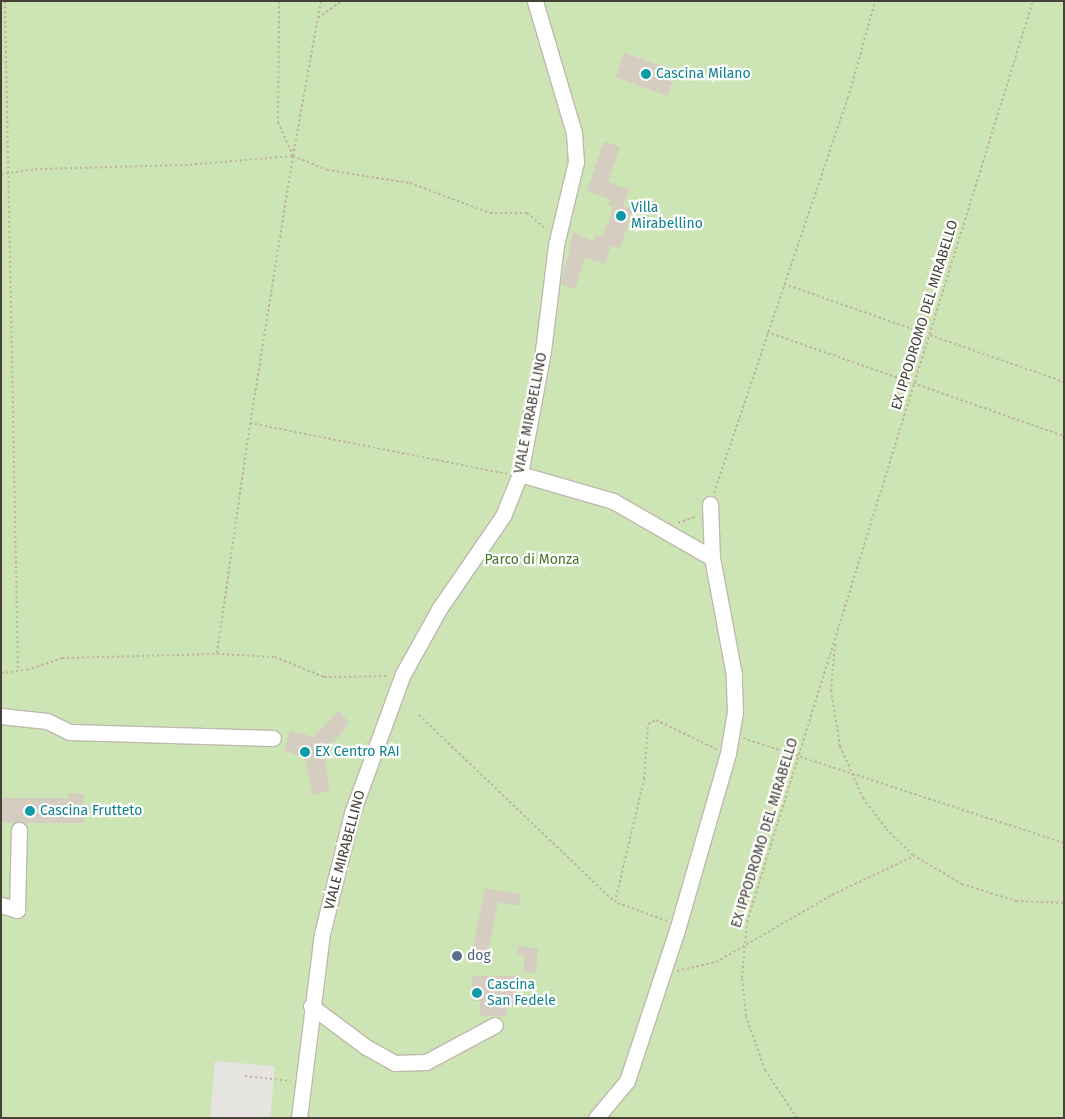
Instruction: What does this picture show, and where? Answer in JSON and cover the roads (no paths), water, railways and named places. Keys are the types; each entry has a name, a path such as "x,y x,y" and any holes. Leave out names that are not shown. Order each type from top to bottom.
{"lane":[{"name":"VIALE MIRABELLINO","path":"299,1118 311,1006 322,934 352,813 403,674 439,609 503,516 520,475 543,351 556,245 572,184 576,150 567,107 534,1"},
{"path":"520,475 613,501 712,558"},
{"path":"596,1118 627,1081 677,930 728,753 731,734 734,675 712,558 710,504"},
{"path":"1,716 47,721 70,732 273,738"},
{"path":"1,905 17,910 19,830"},
{"path":"311,1006 378,1056 395,1062 426,1062 496,1024"}],"place":[{"name":"Cascina Milano","path":"646,74"},
{"name":"Villa Mirabellino","path":"621,216"},
{"name":"EX Centro RAI","path":"305,752"},
{"name":"Cascina Frutteto","path":"30,811"},
{"name":"dog","path":"457,956"},
{"name":"Cascina San Fedele","path":"477,993"}],"park label":[{"name":"Parco di Monza","path":"532,560"}]}
